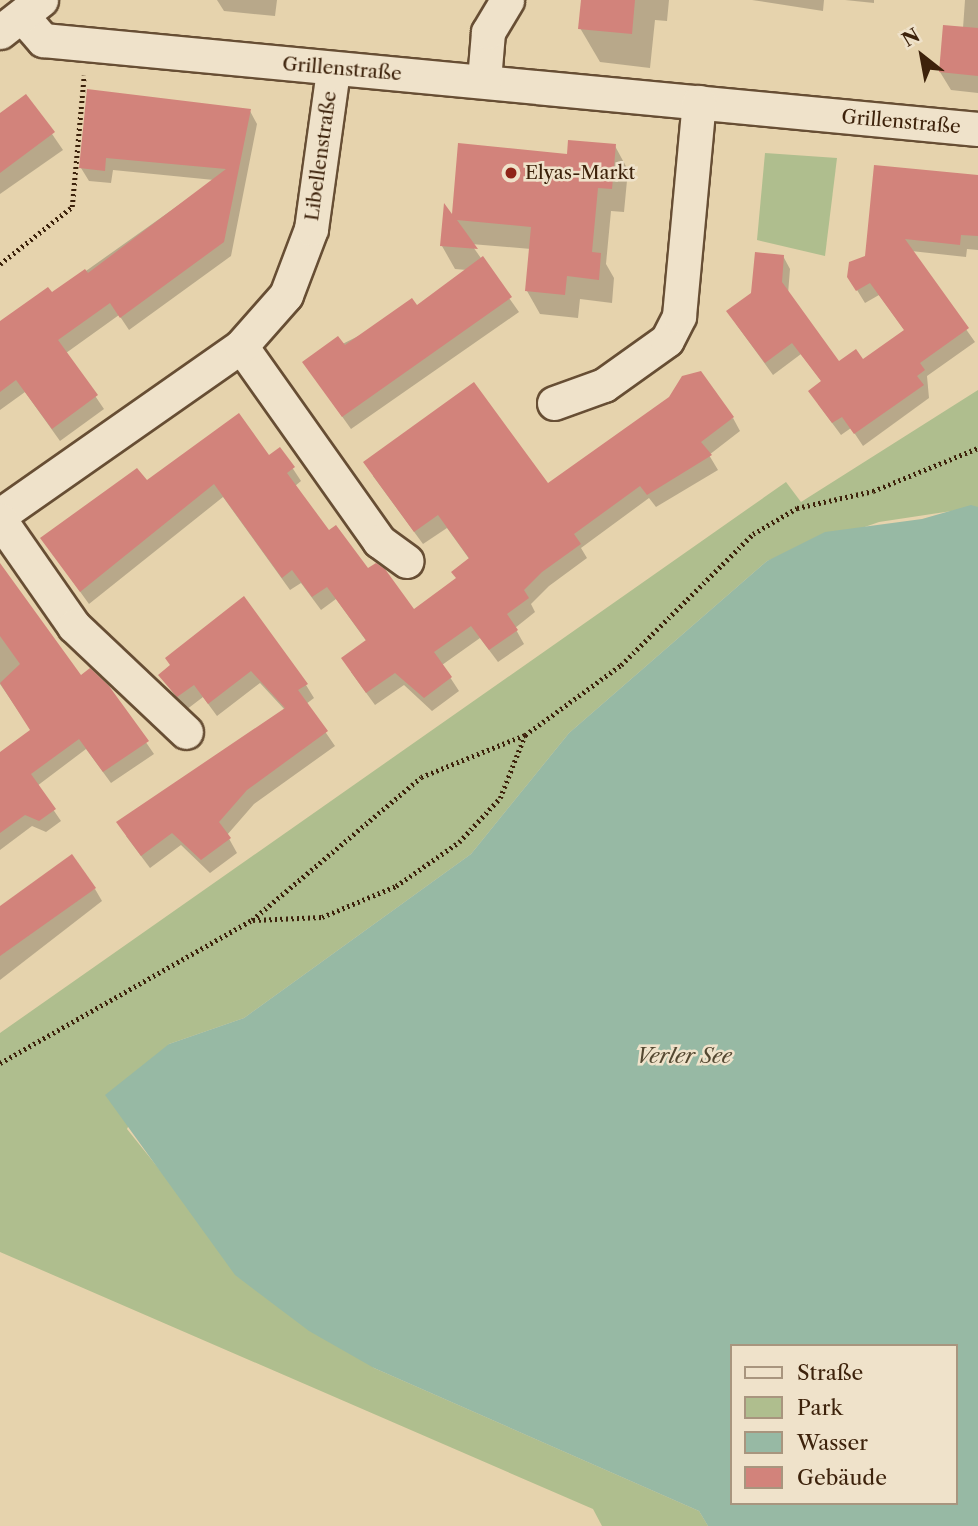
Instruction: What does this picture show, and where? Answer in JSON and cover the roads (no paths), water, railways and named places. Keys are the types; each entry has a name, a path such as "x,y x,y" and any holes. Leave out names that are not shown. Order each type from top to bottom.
{"street":[{"path":"484,80 488,32 507,0"},
{"name":"Grillenstraße","path":"21,16 43,40 333,70 484,80 978,129"},
{"name":"Libellenstraße","path":"186,732 74,626 0,517 240,346 286,295 311,229 333,70"},
{"path":"554,402 604,385 667,340 679,316 699,102"},
{"path":"240,346 379,541 407,561"}],"water":[{"name":"Verler See","path":"971,505 978,507 978,1526 708,1526 699,1511 374,1368 309,1331 235,1275 105,1095 169,1044 244,1018 471,854 569,733 767,561 825,532 922,519"}],"place":[{"name":"Elyas-Markt","path":"511,173"}]}
